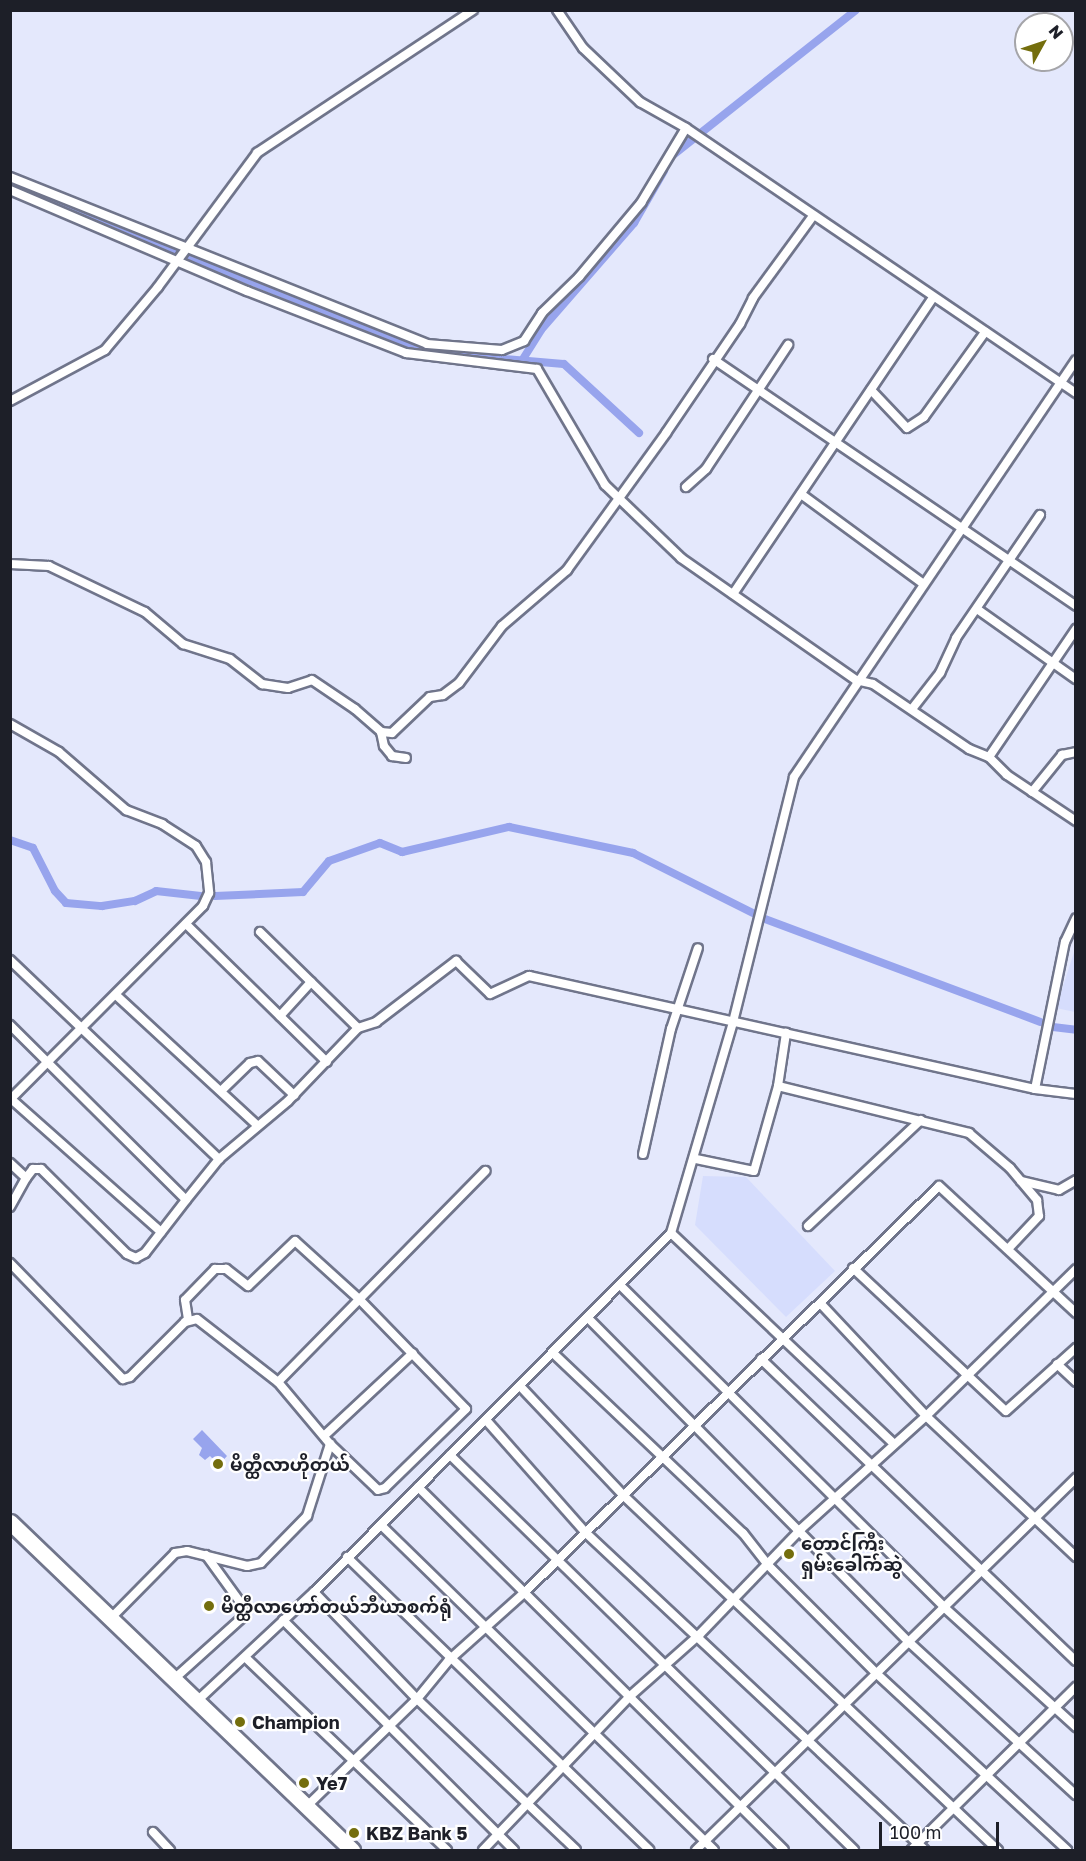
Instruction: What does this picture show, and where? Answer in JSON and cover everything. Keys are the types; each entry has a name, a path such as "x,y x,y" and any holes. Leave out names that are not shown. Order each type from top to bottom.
{"highway":[{"path":"10,1522 352,1851"}],"street":[{"path":"10,401 105,350 177,260 257,153 473,10"},
{"path":"557,10 583,48 640,102 686,128 1076,393"},
{"path":"10,177 186,246 358,319 427,344 502,350 525,341 542,313 579,277 641,203 686,128"},
{"path":"10,190 406,353 537,369 584,454 616,499 681,558 856,680 873,684 969,749 989,757 1032,792 1076,821"},
{"path":"381,732 392,733 430,697 443,695 459,683 502,626 567,570 616,499 666,433 713,359 813,216"},
{"path":"733,594 933,297"},
{"path":"871,390 907,428 924,417 985,332"},
{"path":"686,487 706,469 788,345"},
{"path":"713,359 837,442 1007,562 1076,606"},
{"path":"197,1701 246,1658 314,1592 621,1286 671,1233 696,1159 733,1023 794,777 856,680 1076,360"},
{"path":"801,494 922,583"},
{"path":"912,709 940,673 956,638 1040,514"},
{"path":"10,564 49,566 98,593 145,612 183,644 230,659 262,684 288,688 312,680 356,708 381,732 384,746 392,756 406,758"},
{"path":"977,609 1054,660 1076,678"},
{"path":"989,757 1076,629"},
{"path":"10,724 59,752 126,810 162,824 196,846 206,862 209,893 204,906 11,1099 161,1232"},
{"path":"1032,792 1062,755 1076,752"},
{"path":"1035,1089 1065,942 1076,918"},
{"path":"186,924 327,1062"},
{"path":"260,932 358,1028"},
{"path":"643,1154 671,1029 680,1010 698,948"},
{"path":"10,960 219,1160"},
{"path":"10,1207 33,1169 41,1169 127,1254 136,1258 161,1232 219,1160 294,1095 358,1028 376,1022 456,961 490,994 529,976 1035,1089 1076,1094"},
{"path":"280,1016 311,982"},
{"path":"116,995 258,1126"},
{"path":"10,1025 49,1060 151,1169 186,1200"},
{"path":"696,1159 754,1171 778,1086 786,1033"},
{"path":"221,1092 250,1063 258,1061 294,1095"},
{"path":"778,1086 969,1133 1021,1181 1037,1200 1039,1216 1008,1249"},
{"path":"807,1226 921,1120"},
{"path":"10,1163 26,1178"},
{"path":"278,1382 484,1171"},
{"path":"1021,1181 1059,1190 1076,1180"},
{"path":"306,1807 417,1699 449,1660 560,1559 761,1359 821,1304 853,1268 872,1256 939,1186 1076,1313"},
{"path":"671,1233 893,1443"},
{"path":"10,1263 123,1379 130,1377 188,1319 196,1319 278,1382 325,1435 330,1444 381,1491 466,1409 359,1299 301,1245 291,1242 248,1286 226,1269 215,1269 185,1300 188,1319"},
{"path":"853,1268 1006,1411 1076,1348"},
{"path":"483,1851 629,1697 699,1635 801,1529 893,1443 926,1416 1076,1269"},
{"path":"621,1286 837,1497 946,1609 1076,1727"},
{"path":"821,1304 926,1416 1036,1516 1076,1557"},
{"path":"588,1318 801,1529 910,1643 1076,1795"},
{"path":"325,1435 413,1353"},
{"path":"553,1353 742,1533 768,1565 877,1674 1067,1851"},
{"path":"761,1359 871,1463 981,1573 1076,1660"},
{"path":"1057,1364 1076,1382"},
{"path":"520,1386 624,1496 843,1707 998,1851"},
{"path":"486,1420 586,1533 699,1635 807,1741 925,1851"},
{"path":"111,1618 175,1553 183,1550 247,1566 261,1563 307,1516 330,1444"},
{"path":"450,1455 560,1559 773,1774 854,1851"},
{"path":"696,1851 807,1741 946,1609 1076,1478"},
{"path":"418,1487 784,1851"},
{"path":"381,1525 714,1851"},
{"path":"174,1679 244,1616 240,1602 206,1555"},
{"path":"347,1557 449,1660 649,1851"},
{"path":"314,1592 417,1699 576,1851"},
{"path":"284,1620 390,1723 514,1851"},
{"path":"246,1658 447,1851"},
{"path":"911,1851 1076,1687"},
{"path":"153,1832 170,1851"}],"shaded area":[{"path":"1075,949 1075,1012 1056,1008"},
{"path":"703,1176 746,1177 835,1271 786,1317 695,1225"}],"water":[{"path":"202,1430 227,1456 219,1465 210,1456 205,1460 199,1455 202,1448 193,1439"}],"waterway":[{"path":"673,155 856,10"},
{"path":"523,359 541,330 634,223 664,171"},
{"path":"10,186 434,354"},
{"path":"447,354 564,364 639,433"},
{"path":"215,896 303,892 329,861 380,843 402,852 509,827 633,853 753,913"},
{"path":"10,840 33,848 55,891 66,903 102,906 135,901 156,891 201,896"},
{"path":"765,919 1040,1022"},
{"path":"1053,1027 1076,1030"}],"place":[{"name":"မိတ္ထီလာဟိုတယ်","path":"218,1464"},
{"name":"တောင်ကြီး ရှမ်းခေါက်ဆွဲ","path":"789,1554"},
{"name":"မိတ္ထီလာဟော်တယ်ဘီယာစက်ရုံ","path":"209,1606"},
{"name":"Champion","path":"240,1722"},
{"name":"Ye7","path":"304,1783"},
{"name":"KBZ Bank 5","path":"354,1833"}]}
